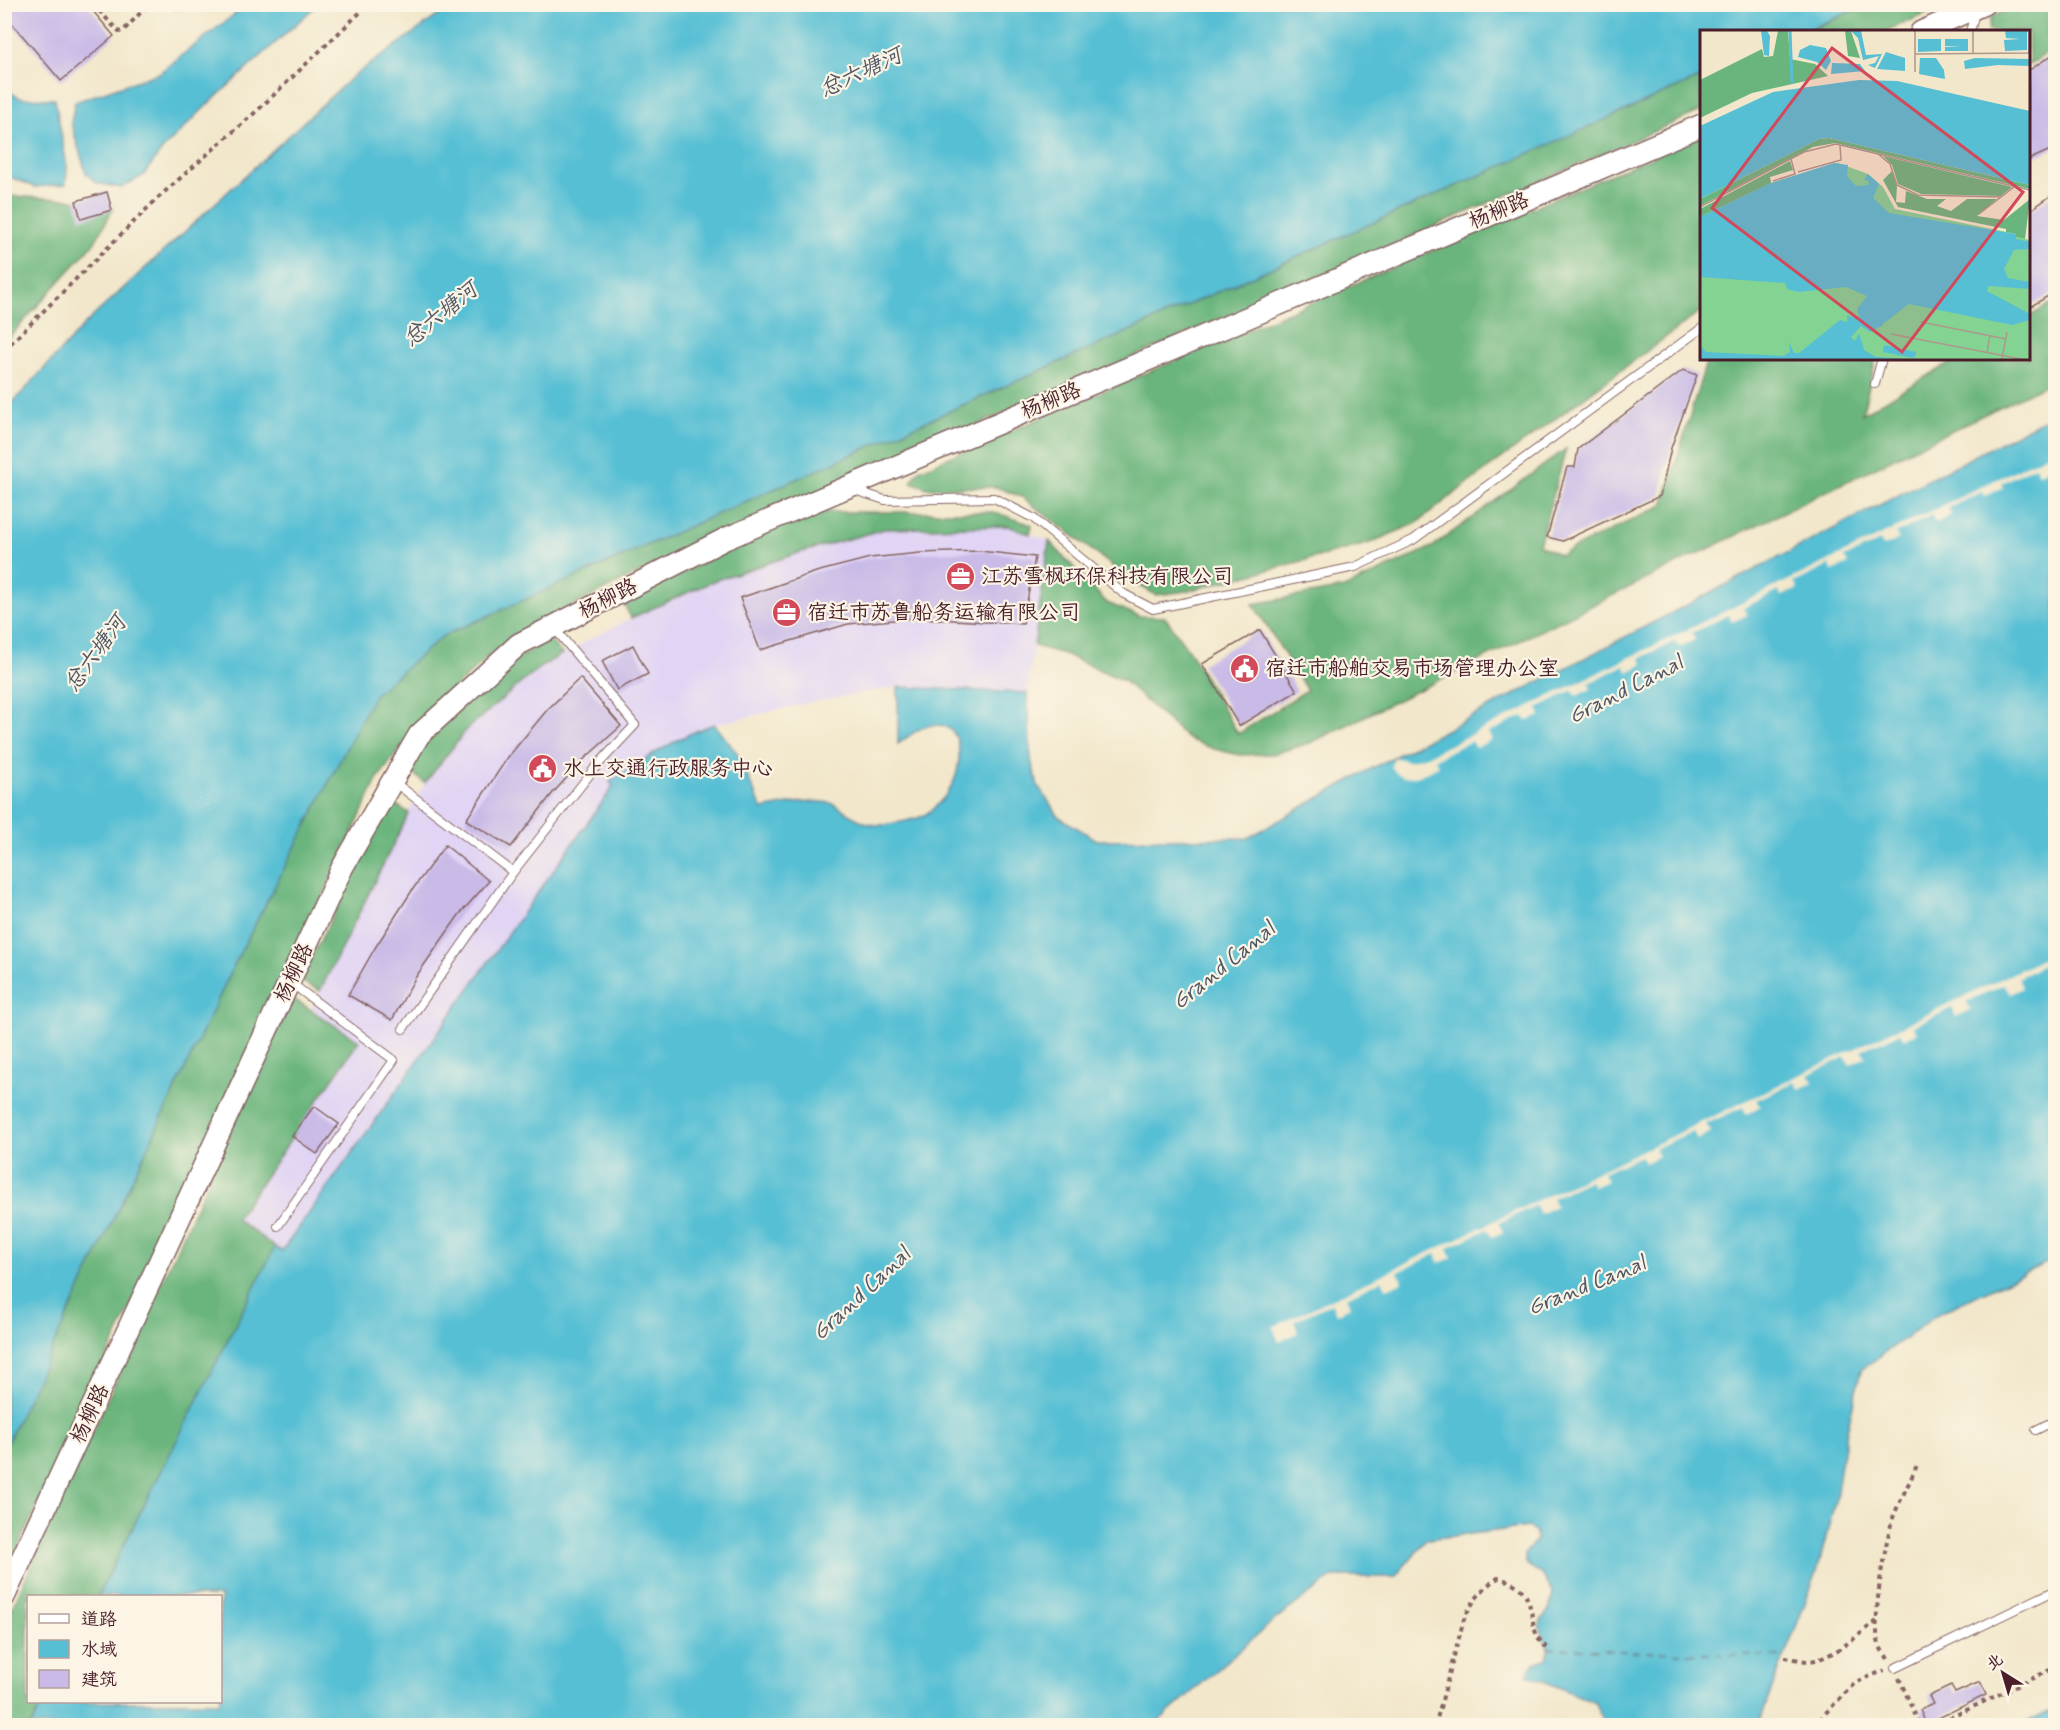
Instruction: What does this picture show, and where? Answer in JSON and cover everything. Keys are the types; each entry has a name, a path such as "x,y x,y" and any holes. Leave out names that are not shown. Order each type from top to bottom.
{"street":[{"path":"1926,30 1980,6"},
{"name":"杨柳路","path":"4,1597 342,868 419,735 519,644 725,539 1700,125"}],"lane":[{"path":"1971,30 1980,6"},
{"path":"846,488 885,500 994,498 1033,518 1124,594 1153,609 1355,567 1413,540 1700,329"},
{"path":"1875,384 1881,360"},
{"path":"403,1029 513,872 587,778 635,725 553,627"},
{"path":"392,781 513,872"},
{"path":"278,1226 394,1060 290,982"},
{"path":"2036,1430 2055,1420"},
{"path":"1895,1668 2055,1590"}],"path":[{"path":"93,4 119,32 123,31 149,4"},
{"path":"166,4 180,11 200,4"},
{"path":"4,350 161,195 258,110 369,4"},
{"path":"1917,1465 1894,1515 1886,1543 1877,1619 1880,1646 1895,1668 1920,1725"},
{"path":"1435,1725 1464,1619 1471,1604 1491,1582 1498,1578 1505,1580 1525,1592 1529,1599 1535,1629 1541,1643 1548,1648"},
{"path":"1785,1657 1809,1661 1824,1657 1850,1641 1877,1619"},
{"path":"1813,1725 1854,1684 1872,1675 1895,1668"},
{"path":"1933,1725 2054,1668"}],"shaded area":[{"path":"1008,526 1049,541 1027,693 898,687 812,702 700,728 613,787 282,1252 236,1220 359,1041 311,1009 404,821 428,776 468,728 499,700 539,668 562,654 631,618 716,580 802,552 884,529"}],"green space":[{"path":"1866,5 1948,5 1887,30 1810,30"},
{"path":"2020,5 2055,5 2055,48 2030,64 2030,30 1988,30 1991,17"},
{"path":"1700,77 1700,111 782,509 630,577 511,636 428,712 378,778 5,1575 5,1447 239,955 374,695 443,636"},
{"path":"1700,136 1700,312 1417,523 1367,544 1188,591 1156,595 1135,583 1022,497 996,487 927,488 911,482 919,470"},
{"path":"5,196 68,199 113,209 95,242 5,342"},
{"path":"2055,301 2055,380 1310,743 1273,754 1239,755 1214,749 1188,739 1124,681 1064,654 1034,646 1049,541 1107,603 1139,616 1165,617 1191,654 1238,734 1307,690 1253,604 1344,588 1432,547 1566,449 1539,545 1560,555 1663,505 1707,360 1876,360 1862,414 1955,360 2030,360 2030,316"},
{"path":"825,512 994,512 1032,525 1030,534 1008,526 884,529 802,552 716,580 631,618 623,602 792,519"},
{"path":"548,638 562,654 539,668 468,728 425,783 408,770 418,750 478,691"},
{"path":"390,801 409,813 320,991 300,981"},
{"path":"292,998 359,1041 236,1219 275,1247 99,1595 27,1595 27,1703 42,1703 31,1725 5,1726 5,1623"}],"water":[{"name":"总六塘河","path":"454,4 1866,5 1807,30 1700,30 1700,77 443,636 374,695 239,955 5,1447 5,411 87,322 351,78"},
{"path":"242,5 317,5 204,108 162,150 143,176 121,188 97,183 86,173 71,123 75,102 159,73 235,14"},
{"path":"4,89 20,98 55,99 67,167 66,184 35,187 5,175"},
{"name":"Grand Canal","path":"2055,414 2055,1259 1941,1312 1861,1370 1844,1444 1836,1498 1817,1572 1758,1725 1604,1725 1596,1703 1527,1674 1534,1663 1548,1658 1548,1648 1540,1628 1541,1621 1549,1610 1553,1592 1542,1574 1526,1564 1525,1554 1536,1540 1536,1532 1529,1527 1427,1539 1395,1577 1333,1577 1273,1621 1154,1725 31,1726 42,1703 222,1703 222,1595 99,1595 275,1247 282,1251 613,787 610,782 674,742 714,724 737,753 762,809 805,802 822,802 834,804 869,824 878,825 912,820 930,811 948,792 957,773 959,754 956,737 944,726 924,727 898,744 898,687 1027,693 1031,760 1038,786 1059,817 1097,840 1248,838 1361,774"},
{"path":"2055,1709 2055,1725 2020,1725"}],"pier":[{"path":"2055,451 2055,455 2050,458 2055,465 2038,474 2035,466 2001,483 2003,488 1985,496 1982,492 1948,508 1951,515 1936,523 1932,515 1895,534 1899,539 1883,547 1880,541 1844,558 1848,564 1832,571 1830,565 1794,583 1798,589 1781,596 1779,591 1743,608 1747,615 1732,622 1728,615 1692,633 1695,640 1679,647 1676,641 1640,658 1643,664 1628,672 1624,665 1589,683 1591,689 1576,696 1573,690 1537,708 1540,716 1527,721 1523,716 1488,733 1492,740 1475,748 1471,741 1435,759 1438,766 1419,776 1403,777 1391,766 1394,757 1408,761 1427,756"},
{"path":"2055,953 2055,958 2018,978 2022,988 2010,994 2004,984 1966,1002 1971,1009 1956,1017 1952,1008 1913,1026 1917,1033 1904,1039 1900,1033 1861,1050 1866,1057 1850,1065 1845,1057 1808,1075 1813,1082 1800,1090 1795,1082 1756,1100 1761,1106 1746,1114 1743,1107 1706,1124 1711,1132 1697,1140 1693,1131 1654,1149 1659,1156 1645,1163 1640,1156 1603,1173 1607,1181 1593,1187 1590,1180 1552,1198 1556,1206 1540,1214 1536,1205 1499,1223 1503,1232 1492,1237 1487,1229 1448,1248 1452,1258 1439,1263 1436,1254 1398,1272 1402,1282 1387,1289 1382,1280 1346,1297 1350,1307 1336,1314 1332,1303 1294,1321 1298,1333 1279,1342 1273,1327"}],"building":[{"path":"4,4 87,4 114,36 61,81 4,14"},
{"path":"2055,53 2055,148 2030,159 2030,70"},
{"path":"107,192 112,210 81,219 76,201"},
{"path":"2055,193 2055,292 2030,307 2030,211"},
{"path":"1683,370 1697,375 1671,448 1660,496 1563,541 1547,537 1567,467 1575,467 1578,449"},
{"path":"980,551 1035,557 1023,624 917,618 848,624 760,650 740,598 816,572 870,558 920,553"},
{"path":"1260,630 1297,691 1239,726 1202,664"},
{"path":"633,645 648,674 617,690 602,661"},
{"path":"580,678 621,726 582,761 552,794 511,847 466,820 508,757 547,710"},
{"path":"445,845 489,881 459,915 415,978 392,1020 348,995 413,889"},
{"path":"314,1106 339,1124 317,1154 292,1136"},
{"path":"1980,1682 1986,1695 1926,1724 1920,1710 1933,1704 1929,1696 1951,1686 1955,1693"}],"ferry route":[{"path":"1548,1648 1785,1657"}],"place":[{"name":"江苏雪枫环保科技有限公司","path":"960,577"},
{"name":"宿迁市苏鲁船务运输有限公司","path":"786,613"},
{"name":"宿迁市船舶交易市场管理办公室","path":"1244,669"},
{"name":"水上交通行政服务中心","path":"542,769"}]}
